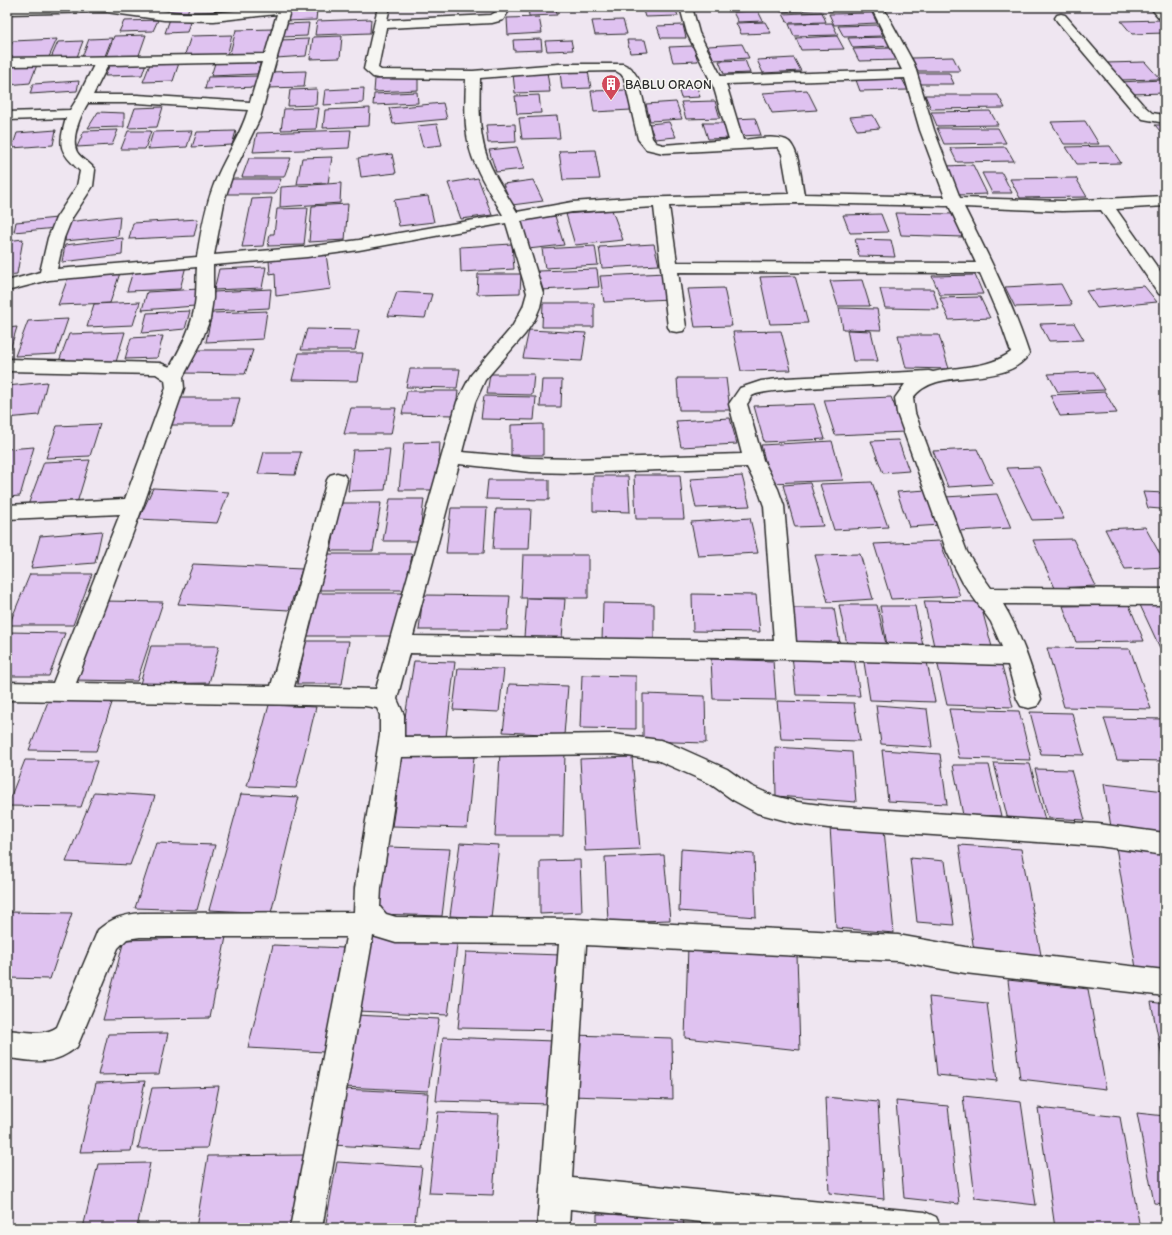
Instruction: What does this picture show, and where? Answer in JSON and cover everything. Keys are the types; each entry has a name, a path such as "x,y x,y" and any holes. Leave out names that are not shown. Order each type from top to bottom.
{"street":[{"path":"384,7 371,69 378,74 473,75 559,68 618,67 626,71 631,78 645,139 651,146 663,149 782,143 787,148 789,154 797,198"},
{"path":"381,24 492,19 499,17 502,12 501,7"},
{"path":"686,7 693,33 721,88 737,145"},
{"path":"786,650 774,506 768,489 753,460 738,404 746,392 761,387 786,384 938,377 1000,367 1013,360 1020,354 987,268 954,202 927,130 907,64 877,7"},
{"path":"1156,7 1165,17"},
{"path":"7,10 106,8 153,11 189,17 214,17 285,8 253,120 227,172 212,219 205,260 204,310 199,326 174,377 174,388 133,506 61,692"},
{"path":"1061,18 1138,108 1148,116 1165,119"},
{"path":"7,62 271,58"},
{"path":"48,275 56,238 64,218 85,186 88,170 71,154 68,145 74,114 84,99 103,61"},
{"path":"716,80 910,74"},
{"path":"306,1228 369,924 367,911 368,888 392,735 392,715 385,699 466,402 477,380 526,323 533,306 535,293 512,218 483,166 477,148 472,118 473,75"},
{"path":"84,99 136,99 256,106"},
{"path":"7,116 74,114"},
{"path":"7,286 48,275 307,252 359,245 572,207 661,202 797,198 1047,205 1105,205 1165,200"},
{"path":"661,202 677,327"},
{"path":"1105,205 1165,290"},
{"path":"669,267 987,268"},
{"path":"7,366 160,370 174,377"},
{"path":"938,377 914,385 904,398 906,413 957,552 971,577 1001,620 1017,656 1029,699"},
{"path":"451,458 530,465 573,466 753,460"},
{"path":"280,695 337,480"},
{"path":"7,512 133,506"},
{"path":"985,596 1165,597"},
{"path":"401,644 786,650 1017,656"},
{"path":"7,691 280,695 365,697 385,699"},
{"path":"390,747 613,744 660,750 718,776 742,793 766,805 798,813 828,817 1098,835 1165,844"},
{"path":"7,1044 40,1047 55,1046 67,1037 108,939 121,928 140,926 369,924 396,930 573,932 898,948 972,960 1165,983"},
{"path":"553,1228 573,932"},
{"path":"556,1192 925,1228"}],"building":[{"path":"165,7 189,7 187,14 162,14"},
{"path":"216,7 235,7 233,11 214,11"},
{"path":"528,7 556,7 557,15 529,16"},
{"path":"642,7 675,7 678,16 645,17"},
{"path":"726,7 765,7 766,9 728,11"},
{"path":"778,7 822,7 823,9 781,12"},
{"path":"827,7 866,7 868,9 829,11"},
{"path":"317,10 316,20 284,21 286,11"},
{"path":"758,11 763,21 738,22 733,12"},
{"path":"822,12 826,22 788,23 783,14"},
{"path":"872,13 877,23 834,25 829,14"},
{"path":"539,17 542,33 508,35 507,18"},
{"path":"170,19 191,19 187,32 165,33"},
{"path":"371,19 370,33 315,35 317,21"},
{"path":"158,20 153,31 119,32 124,21"},
{"path":"623,20 627,34 595,35 592,21"},
{"path":"1162,20 1165,24 1165,33 1132,34 1121,21"},
{"path":"765,22 771,33 741,34 736,23"},
{"path":"309,23 307,36 281,37 283,24"},
{"path":"832,23 838,35 794,36 789,24"},
{"path":"683,25 686,38 661,38 657,26"},
{"path":"878,25 883,36 844,37 838,26"},
{"path":"273,29 267,55 229,57 236,30"},
{"path":"146,35 138,58 105,59 114,36"},
{"path":"232,35 227,56 184,57 191,36"},
{"path":"342,36 340,58 310,59 313,37"},
{"path":"837,36 844,49 801,50 796,38"},
{"path":"886,37 892,46 853,48 848,38"},
{"path":"112,38 105,56 82,57 89,39"},
{"path":"57,39 49,57 7,59 7,53 13,41"},
{"path":"309,39 306,56 276,58 279,40"},
{"path":"541,39 542,50 514,51 513,40"},
{"path":"571,40 573,50 547,51 545,41"},
{"path":"627,40 645,40 648,52 630,53"},
{"path":"83,41 77,57 51,58 58,42"},
{"path":"742,44 749,58 714,60 708,46"},
{"path":"693,46 698,61 673,62 669,47"},
{"path":"891,48 898,60 859,61 853,49"},
{"path":"953,57 960,71 918,71 912,58"},
{"path":"794,58 801,71 763,73 757,60"},
{"path":"745,60 750,73 724,74 719,61"},
{"path":"261,61 257,74 211,76 215,63"},
{"path":"1145,62 1160,79 1120,80 1106,63"},
{"path":"146,63 142,75 105,76 110,64"},
{"path":"179,63 173,81 143,82 150,64"},
{"path":"37,65 30,83 7,85 7,67"},
{"path":"306,71 304,87 267,88 270,72"},
{"path":"588,71 591,88 562,89 560,72"},
{"path":"547,72 550,92 515,93 513,74"},
{"path":"914,73 949,73 954,84 919,84"},
{"path":"259,76 256,87 205,89 208,77"},
{"path":"418,77 418,90 374,92 375,79"},
{"path":"902,79 908,90 860,91 856,80"},
{"path":"1162,80 1165,84 1165,93 1130,94 1120,82"},
{"path":"79,81 77,91 30,94 33,84"},
{"path":"696,84 700,97 681,98 677,85"},
{"path":"364,88 363,103 323,105 325,90"},
{"path":"317,89 316,105 288,106 290,90"},
{"name":"BABLU ORAON","path":"626,90 631,110 594,112 591,91"},
{"path":"807,90 817,110 772,113 763,93"},
{"path":"417,92 418,103 373,105 374,94"},
{"path":"539,95 541,113 517,114 515,96"},
{"path":"925,95 998,95 1005,108 931,109"},
{"path":"715,101 720,118 686,119 681,102"},
{"path":"676,102 682,119 650,121 646,104"},
{"path":"443,103 447,119 393,124 389,108"},
{"path":"163,107 157,127 128,128 135,108"},
{"path":"319,108 316,129 281,130 284,109"},
{"path":"370,108 369,126 323,128 325,110"},
{"path":"990,111 998,125 937,126 931,112"},
{"path":"98,112 124,113 124,127 88,128"},
{"path":"873,115 880,128 857,130 850,117"},
{"path":"557,116 560,138 522,139 519,118"},
{"path":"755,118 761,135 739,136 734,119"},
{"path":"1085,121 1099,144 1064,144 1051,122"},
{"path":"669,122 676,137 655,139 649,124"},
{"path":"703,123 726,123 731,138 708,139"},
{"path":"437,124 442,145 423,147 417,126"},
{"path":"515,124 516,142 488,143 486,125"},
{"path":"1155,125 1165,125 1165,137"},
{"path":"937,128 998,128 1006,143 944,144"},
{"path":"56,130 53,145 12,148 17,133"},
{"path":"118,130 112,145 77,147 84,131"},
{"path":"351,130 349,148 253,152 257,133"},
{"path":"128,131 151,131 145,149 121,149"},
{"path":"192,131 187,147 148,149 153,132"},
{"path":"236,131 232,145 192,147 197,132"},
{"path":"1110,146 1121,163 1077,164 1066,147"},
{"path":"517,147 524,169 496,172 489,150"},
{"path":"1006,147 1014,161 957,162 950,148"},
{"path":"595,150 600,179 563,180 559,151"},
{"path":"392,154 396,173 361,177 358,158"},
{"path":"332,157 328,183 297,184 302,158"},
{"path":"249,158 291,158 284,177 242,177"},
{"path":"973,165 987,194 958,195 945,166"},
{"path":"982,173 1002,173 1012,193 992,193"},
{"path":"478,178 492,215 461,219 448,183"},
{"path":"1076,178 1087,197 1020,198 1010,179"},
{"path":"230,179 281,179 275,194 223,194"},
{"path":"533,180 543,201 512,205 503,184"},
{"path":"341,183 340,203 280,207 281,187"},
{"path":"428,196 434,222 399,226 394,200"},
{"path":"272,198 263,246 242,247 252,199"},
{"path":"348,204 345,240 309,242 312,206"},
{"path":"308,208 304,245 268,246 270,234 274,234 277,209"},
{"path":"612,210 623,240 575,245 566,214"},
{"path":"895,213 955,214 962,237 901,235"},
{"path":"881,214 888,232 850,233 843,215"},
{"path":"120,216 118,236 65,241 67,222"},
{"path":"555,216 564,245 528,249 520,219"},
{"path":"57,218 56,228 14,232 16,222"},
{"path":"198,219 194,236 129,239 133,223"},
{"path":"123,238 122,255 62,262 65,245"},
{"path":"23,239 17,274 7,275 7,241"},
{"path":"855,239 891,240 895,257 859,256"},
{"path":"512,244 514,269 461,272 460,247"},
{"path":"654,244 659,265 602,268 599,247"},
{"path":"595,246 598,265 545,268 542,249"},
{"path":"326,254 331,289 276,296 275,273 270,274 269,260"},
{"path":"186,266 180,289 127,291 134,268"},
{"path":"266,267 262,288 214,290 219,269"},
{"path":"597,269 599,287 540,290 538,271"},
{"path":"120,273 110,303 58,305 69,275"},
{"path":"666,273 671,299 604,302 600,276"},
{"path":"478,274 521,274 520,293 477,294"},
{"path":"975,275 983,294 940,295 932,276"},
{"path":"795,276 808,323 770,324 760,277"},
{"path":"862,280 870,306 838,306 830,281"},
{"path":"1061,284 1072,305 1015,307 1005,287"},
{"path":"1144,286 1157,302 1097,308 1086,291"},
{"path":"724,288 732,326 695,327 688,289"},
{"path":"199,289 195,306 142,310 147,292"},
{"path":"271,289 269,308 211,311 214,292"},
{"path":"880,289 933,289 939,309 885,308"},
{"path":"397,292 432,294 425,318 388,316"},
{"path":"980,297 990,318 949,320 940,298"},
{"path":"140,302 133,325 87,327 94,304"},
{"path":"543,303 594,303 594,327 542,327"},
{"path":"839,308 877,309 881,330 843,329"},
{"path":"190,311 185,329 142,333 147,313"},
{"path":"267,311 263,339 206,342 212,313"},
{"path":"68,319 56,354 15,356 28,321"},
{"path":"1074,323 1084,340 1049,341 1040,324"},
{"path":"17,327 9,353 7,353 7,328"},
{"path":"307,329 359,330 355,350 301,350"},
{"path":"529,330 586,333 582,361 523,358"},
{"path":"847,330 871,331 878,361 853,361"},
{"path":"781,331 791,370 741,371 733,332"},
{"path":"125,332 116,362 58,364 69,334"},
{"path":"898,335 939,335 949,369 906,368"},
{"path":"163,336 157,358 125,359 131,338"},
{"path":"193,350 253,350 245,374 184,373"},
{"path":"299,353 363,353 358,381 292,380"},
{"path":"410,369 460,369 457,388 406,387"},
{"path":"1094,372 1105,390 1058,392 1048,374"},
{"path":"490,374 534,374 532,395 487,394"},
{"path":"677,378 726,378 730,410 679,410"},
{"path":"542,380 562,380 561,407 540,407"},
{"path":"47,382 39,415 7,418 7,386"},
{"path":"407,391 458,391 455,415 402,414"},
{"path":"1105,392 1117,413 1060,416 1050,395"},
{"path":"484,396 536,397 534,420 481,419"},
{"path":"891,397 905,432 835,435 824,400"},
{"path":"174,398 240,398 233,425 165,425"},
{"path":"814,404 825,439 764,442 754,406"},
{"path":"351,408 396,408 391,434 344,434"},
{"path":"730,418 737,444 681,447 676,421"},
{"path":"100,424 90,456 46,458 57,426"},
{"path":"543,424 543,455 511,455 511,425"},
{"path":"898,440 909,471 883,473 871,441"},
{"path":"832,441 843,480 771,483 761,445"},
{"path":"440,442 437,490 399,490 404,443"},
{"path":"34,447 20,496 7,497 7,449"},
{"path":"390,449 385,490 348,491 353,450"},
{"path":"977,449 993,484 948,487 933,451"},
{"path":"264,452 301,452 295,475 258,474"},
{"path":"90,460 77,503 28,505 44,462"},
{"path":"1039,467 1064,519 1032,520 1007,468"},
{"path":"634,475 680,475 684,519 636,519"},
{"path":"593,476 628,476 630,512 593,511"},
{"path":"742,476 750,506 696,508 690,479"},
{"path":"488,480 549,480 549,500 486,499"},
{"path":"872,482 888,527 834,530 820,484"},
{"path":"810,483 823,526 795,527 783,485"},
{"path":"153,488 229,492 217,523 139,519"},
{"path":"927,490 941,525 909,527 897,492"},
{"path":"1143,492 1165,493 1165,524 1160,509 1148,508"},
{"path":"997,494 1011,528 958,531 945,497"},
{"path":"390,499 424,499 419,541 383,541"},
{"path":"340,503 381,503 373,551 331,551"},
{"path":"451,508 487,508 484,553 446,553"},
{"path":"496,509 531,509 529,549 493,549"},
{"path":"750,518 758,553 698,556 691,522"},
{"path":"1145,527 1165,563 1165,567 1125,569 1105,529"},
{"path":"102,531 95,563 31,568 40,536"},
{"path":"1073,539 1096,586 1055,588 1033,540"},
{"path":"940,541 960,596 891,599 874,544"},
{"path":"326,554 412,554 407,590 319,590"},
{"path":"860,554 873,599 828,602 815,555"},
{"path":"523,555 588,555 588,598 521,598"},
{"path":"193,564 302,569 289,610 178,604"},
{"path":"30,574 92,574 73,625 9,625"},
{"path":"316,593 404,593 398,636 307,636"},
{"path":"692,594 756,595 760,632 693,631"},
{"path":"423,595 510,596 507,630 419,630"},
{"path":"527,598 565,599 562,638 524,637"},
{"path":"103,601 163,602 137,681 73,680"},
{"path":"924,601 980,602 992,647 934,646"},
{"path":"603,603 654,604 654,643 602,642"},
{"path":"1165,604 1165,648 1160,648 1140,605"},
{"path":"839,605 877,605 886,644 847,644"},
{"path":"1129,605 1144,641 1076,642 1063,606"},
{"path":"880,606 915,606 923,646 887,645"},
{"path":"792,608 834,608 840,644 797,644"},
{"path":"7,632 65,633 49,676 7,676"},
{"path":"306,641 349,641 342,684 297,684"},
{"path":"151,646 219,646 209,683 140,684"},
{"path":"1047,648 1130,649 1151,709 1064,707"},
{"path":"792,655 854,657 860,696 796,695"},
{"path":"863,656 926,657 935,702 870,700"},
{"path":"711,659 773,661 776,700 713,699"},
{"path":"414,661 455,662 446,737 402,736"},
{"path":"937,661 1001,662 1013,707 947,705"},
{"path":"458,668 504,669 499,712 453,710"},
{"path":"582,675 636,676 636,729 580,728"},
{"path":"509,684 568,686 564,735 503,732"},
{"path":"643,694 705,696 706,743 643,741"},
{"path":"49,699 113,700 96,751 29,750"},
{"path":"777,701 854,703 860,741 781,739"},
{"path":"269,705 316,707 296,788 247,786"},
{"path":"876,705 927,709 932,747 881,744"},
{"path":"949,709 1019,711 1031,760 959,758"},
{"path":"1030,712 1072,713 1084,755 1041,754"},
{"path":"1104,718 1165,719 1165,761 1117,760"},
{"path":"775,747 852,752 856,802 776,796"},
{"path":"882,750 940,754 947,804 888,801"},
{"path":"565,752 563,836 495,836 500,753"},
{"path":"403,756 474,757 467,828 392,826"},
{"path":"632,757 640,849 585,851 580,759"},
{"path":"25,760 97,761 81,807 7,806"},
{"path":"994,763 1030,764 1045,820 1008,820"},
{"path":"953,765 989,765 1001,816 963,815"},
{"path":"1035,769 1071,770 1085,820 1048,818"},
{"path":"1104,784 1165,791 1165,833 1111,827"},
{"path":"94,792 155,796 130,865 66,862"},
{"path":"241,794 299,797 271,913 209,910"},
{"path":"830,826 884,830 894,933 836,928"},
{"path":"156,843 215,845 197,910 135,908"},
{"path":"460,843 499,845 491,918 450,916"},
{"path":"959,845 1021,849 1041,955 974,951"},
{"path":"388,847 450,849 442,916 377,914"},
{"path":"1116,847 1165,853 1165,972 1136,968"},
{"path":"681,849 754,854 756,917 679,911"},
{"path":"664,855 670,920 608,922 605,857"},
{"path":"910,858 945,861 954,925 917,922"},
{"path":"580,860 582,912 540,914 540,861"},
{"path":"7,912 72,913 50,979 7,978"},
{"path":"371,934 458,938 448,1015 357,1011"},
{"path":"226,937 210,1018 103,1020 124,940"},
{"path":"273,945 345,948 324,1052 248,1048"},
{"path":"688,946 797,955 800,1050 685,1038"},
{"path":"466,952 562,955 560,1030 458,1028"},
{"path":"1008,980 1088,989 1106,1089 1020,1079"},
{"path":"929,997 987,1003 997,1081 937,1075"},
{"path":"1151,1002 1165,1004 1165,1071"},
{"path":"355,1015 439,1019 428,1091 343,1087"},
{"path":"168,1033 159,1074 98,1075 108,1034"},
{"path":"572,1035 672,1038 673,1099 569,1096"},
{"path":"443,1037 554,1041 551,1104 436,1101"},
{"path":"145,1081 131,1151 80,1152 96,1083"},
{"path":"219,1086 207,1148 138,1149 152,1088"},
{"path":"342,1089 428,1093 422,1150 332,1145"},
{"path":"963,1096 1021,1102 1036,1205 975,1198"},
{"path":"825,1097 878,1102 884,1199 829,1193"},
{"path":"896,1101 948,1106 959,1204 904,1198"},
{"path":"1038,1108 1120,1117 1140,1228 1055,1228"},
{"path":"438,1112 499,1114 493,1195 429,1193"},
{"path":"1137,1113 1165,1116 1165,1204 1154,1203"},
{"path":"305,1155 296,1226 196,1228 208,1156"},
{"path":"337,1162 422,1167 414,1228 325,1228"},
{"path":"150,1163 137,1228 83,1228 98,1164"},
{"path":"597,1214 683,1214 684,1228 597,1228"}],"place":[{"name":"BABLU ORAON","path":"611,101"}]}
